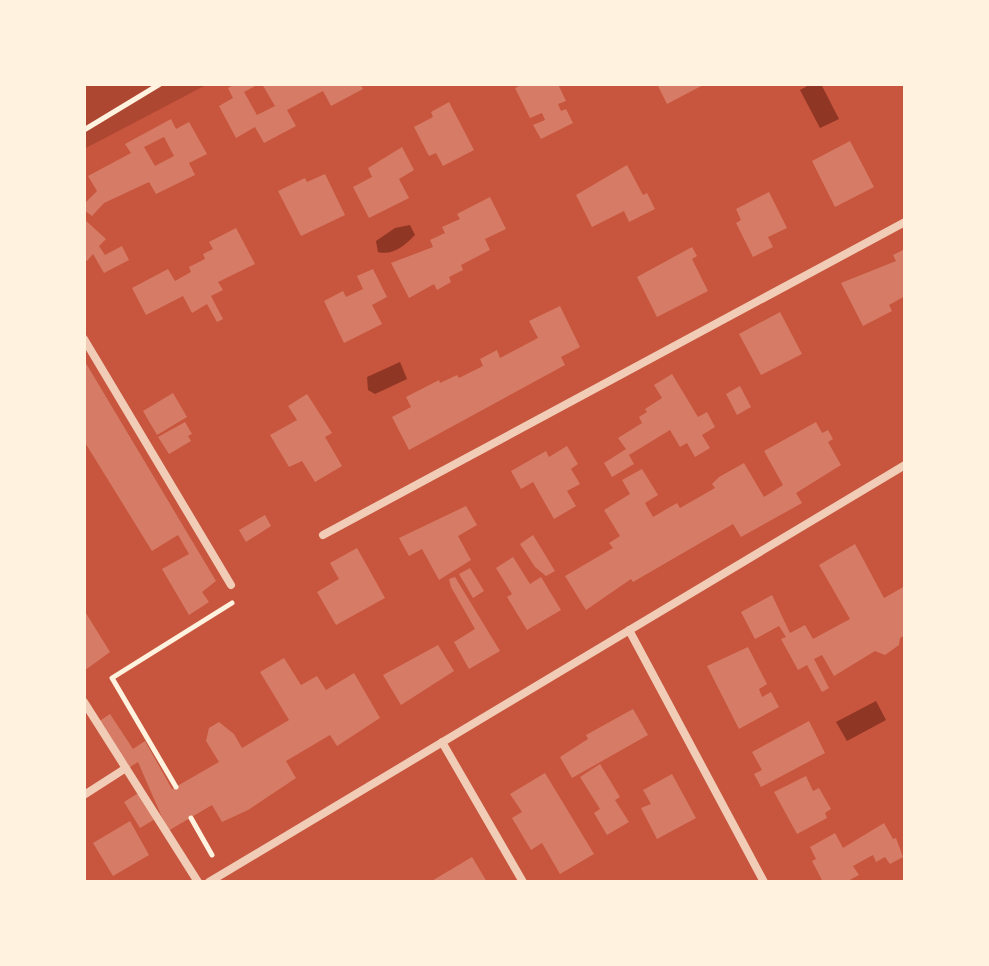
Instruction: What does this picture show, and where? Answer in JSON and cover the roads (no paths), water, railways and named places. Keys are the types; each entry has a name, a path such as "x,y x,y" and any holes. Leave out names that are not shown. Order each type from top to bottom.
{"street":[{"path":"323,535 905,222"},
{"path":"84,339 231,585"},
{"path":"209,882 905,465"},
{"path":"629,630 764,882"},
{"path":"84,702 198,882"},
{"path":"442,742 523,882"},
{"path":"84,795 126,768"}]}
